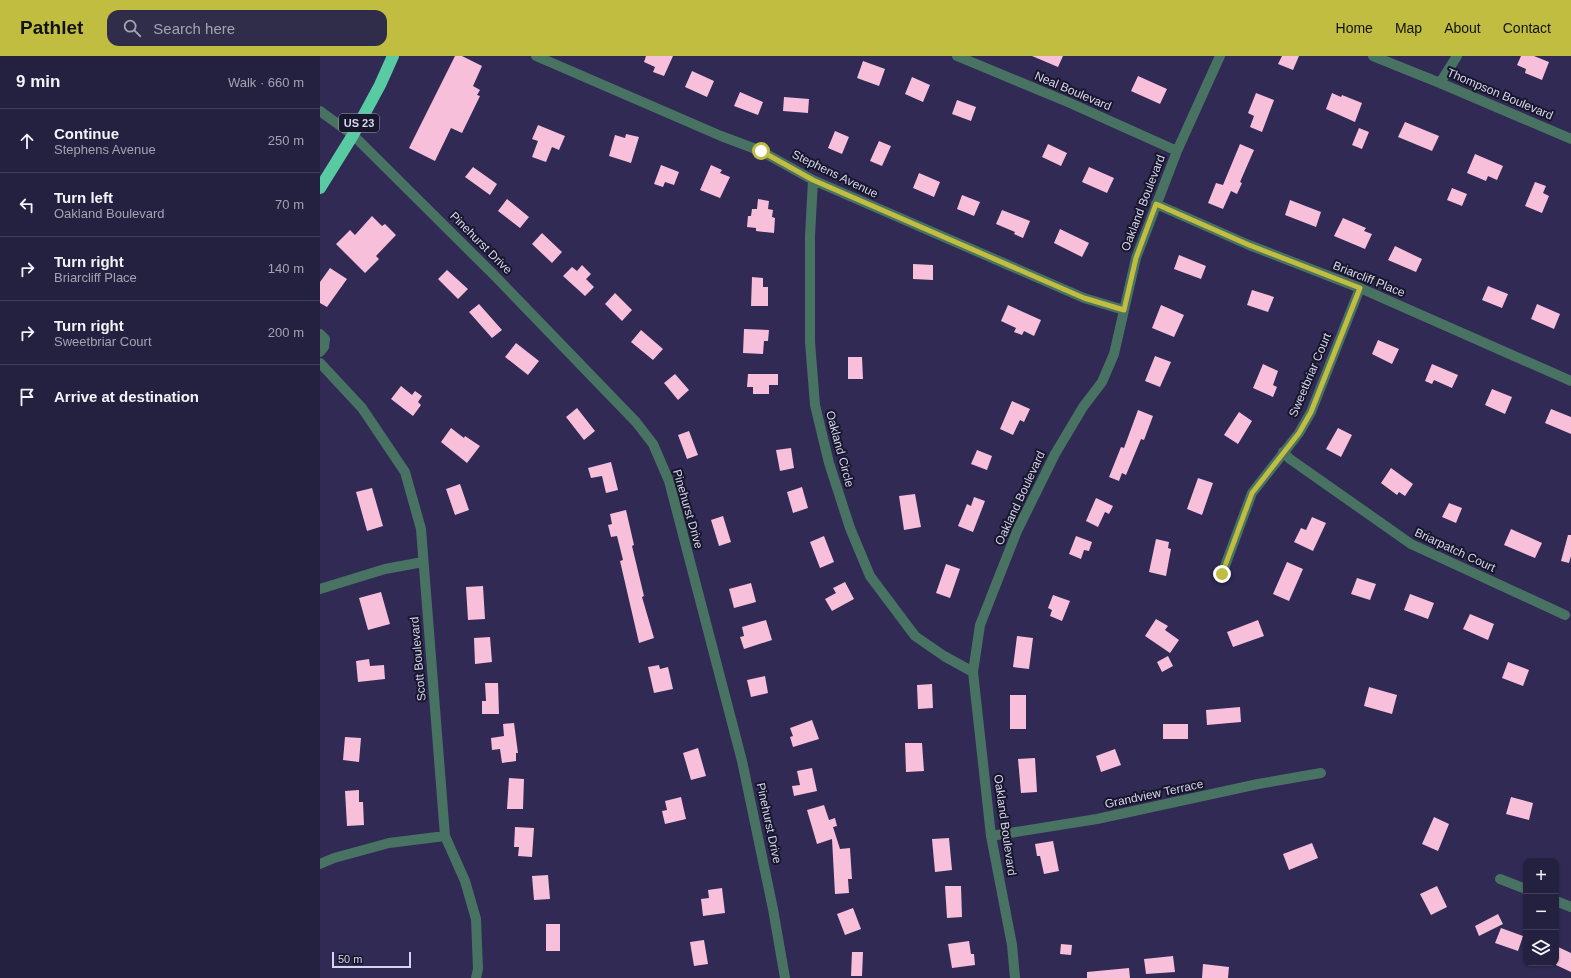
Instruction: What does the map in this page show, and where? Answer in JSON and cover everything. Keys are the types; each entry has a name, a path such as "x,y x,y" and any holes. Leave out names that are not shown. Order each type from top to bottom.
{"highway":[{"name":"US 23","path":"320,188 353,135 394,56"}],"street":[{"name":"Stephens Avenue","path":"536,56 721,136 761,151 813,180 1084,298 1124,310"},
{"name":"Neal Boulevard","path":"957,56 1070,103 1177,151"},
{"path":"981,66 985,56"},
{"name":"Oakland Boulevard","path":"1015,978 1012,945 991,836 973,672 980,625 1017,531 1055,454 1083,407 1102,382 1114,354 1136,258 1177,151 1220,56"},
{"name":"Thompson Boulevard","path":"1373,56 1571,139"},
{"path":"1440,83 1457,56"},
{"name":"Pinehurst Drive","path":"320,111 353,135 494,275 636,422 652,444 669,481 742,761 773,910 785,978"},
{"name":"Oakland Circle","path":"813,180 810,236 810,342 815,405 829,463 850,528 870,576 914,636 944,656 973,672"},
{"name":"Briarcliff Place","path":"1156,204 1249,245 1360,288 1571,381"},
{"name":"Sweetbriar Court","path":"1222,574 1252,493 1299,433 1311,412 1360,288"},
{"path":"320,334 326,342 320,352"},
{"name":"Scott Boulevard","path":"320,363 362,408 405,472 421,529 445,836 464,881 476,919 478,969 476,978"},
{"name":"Briarpatch Court","path":"1283,452 1290,460 1411,544 1565,615"},
{"path":"320,589 385,569 424,562"},
{"name":"Grandview Terrace","path":"991,836 1097,819 1258,784 1321,773"},
{"path":"320,864 334,858 389,843 445,836"},
{"path":"1500,879 1523,888"},
{"path":"1559,902 1571,907"}],"building":[{"path":"455,56 462,56 482,66 473,86 480,90 477,95 480,96 462,133 451,128 435,161 409,148"},
{"path":"646,56 673,56 664,76 653,72 655,67 644,62"},
{"path":"1032,56 1063,56 1058,67"},
{"path":"1282,56 1299,56 1293,70 1278,64"},
{"path":"1521,56 1534,56 1549,62 1542,80 1525,73 1526,69 1517,65"},
{"path":"863,61 885,69 879,86 857,78"},
{"path":"692,71 714,81 707,97 685,87"},
{"path":"1138,76 1167,89 1160,104 1131,91"},
{"path":"912,77 930,85 923,102 905,94"},
{"path":"740,92 763,102 758,115 734,106"},
{"path":"1256,93 1274,100 1262,132 1250,127 1254,116 1248,113"},
{"path":"1332,93 1341,97 1342,95 1362,103 1355,122 1326,109"},
{"path":"784,97 809,99 808,113 783,111"},
{"path":"957,100 976,107 971,121 952,114"},
{"path":"1405,122 1439,136 1432,151 1398,137"},
{"path":"538,125 565,136 559,150 552,147 546,162 532,157 538,141 532,139"},
{"path":"1359,128 1369,132 1362,149 1352,145"},
{"path":"835,131 849,137 842,154 828,148"},
{"path":"626,134 639,137 631,163 609,156 615,135 625,138"},
{"path":"879,141 891,146 882,166 870,161"},
{"path":"1048,144 1067,153 1061,166 1042,157"},
{"path":"1240,144 1254,150 1240,182 1242,183 1237,194 1231,191 1223,209 1208,203 1216,183 1223,185"},
{"path":"1475,154 1503,166 1497,180 1488,176 1486,181 1467,173"},
{"path":"661,165 679,172 674,185 665,182 663,187 654,184"},
{"path":"711,165 722,170 720,173 730,177 720,198 700,190"},
{"path":"473,167 497,184 490,195 465,177"},
{"path":"1089,167 1114,178 1107,193 1082,182"},
{"path":"919,173 940,182 934,197 913,188"},
{"path":"1535,182 1546,186 1543,193 1549,196 1542,213 1525,206"},
{"path":"1452,188 1467,194 1462,206 1447,200"},
{"path":"962,195 980,202 974,216 957,209"},
{"path":"507,199 529,217 520,228 498,211"},
{"path":"758,199 769,201 768,209 773,210 772,217 775,218 774,233 756,231 756,228 747,227 748,216 751,216 752,209 757,209"},
{"path":"1290,200 1321,212 1316,227 1285,215"},
{"path":"1002,210 1030,221 1023,238 1014,234 1015,232 996,224"},
{"path":"372,216 382,226 385,224 396,235 376,256 379,259 365,273 336,244 350,230 355,235"},
{"path":"1343,218 1366,228 1364,231 1372,234 1365,249 1334,236"},
{"path":"1060,229 1089,243 1082,257 1054,243"},
{"path":"542,233 562,252 552,263 532,244"},
{"path":"1395,246 1422,259 1416,272 1388,260"},
{"path":"1179,255 1206,266 1201,279 1174,269"},
{"path":"913,264 933,265 933,280 913,279"},
{"path":"582,265 591,274 586,279 594,287 585,296 563,276 572,267 577,271"},
{"path":"330,268 347,279 327,307 320,303 320,282"},
{"path":"447,270 468,289 458,299 438,279"},
{"path":"752,277 763,278 763,287 768,287 768,306 751,306"},
{"path":"1488,286 1508,294 1502,308 1482,300"},
{"path":"1252,290 1274,297 1268,312 1247,305"},
{"path":"615,293 632,310 622,321 605,304"},
{"path":"479,304 502,330 492,338 469,312"},
{"path":"1537,304 1560,314 1554,329 1531,319"},
{"path":"1008,305 1041,320 1034,336 1024,331 1022,335 1014,332 1016,328 1001,321"},
{"path":"1161,305 1184,315 1174,337 1152,328"},
{"path":"744,329 769,330 768,341 764,341 763,354 743,353"},
{"path":"641,330 663,349 653,360 631,342"},
{"path":"1378,340 1399,349 1392,364 1372,354"},
{"path":"516,343 539,361 528,375 505,357"},
{"path":"1155,356 1171,362 1160,387 1145,381"},
{"path":"848,357 862,357 863,379 848,379"},
{"path":"1263,364 1278,371 1273,385 1277,387 1273,397 1253,388"},
{"path":"1432,364 1458,375 1452,388 1434,380 1432,384 1425,381"},
{"path":"675,374 689,390 678,400 664,383"},
{"path":"748,374 778,374 778,385 769,385 769,394 753,394 753,387 747,387"},
{"path":"401,386 412,395 415,391 422,396 418,402 421,405 413,416 391,399"},
{"path":"1492,389 1512,397 1505,414 1485,405"},
{"path":"1012,401 1030,409 1024,422 1020,420 1013,435 1000,429"},
{"path":"577,408 595,431 584,440 566,417"},
{"path":"1551,409 1571,417 1571,434 1545,423"},
{"path":"1138,410 1153,416 1144,440 1141,439 1126,475 1122,473 1119,481 1109,477 1121,447 1124,448"},
{"path":"1239,412 1252,421 1238,444 1224,435"},
{"path":"451,428 464,438 465,436 480,446 467,463 441,442"},
{"path":"1338,428 1352,435 1341,457 1326,449"},
{"path":"689,431 698,455 687,459 678,435"},
{"path":"791,448 794,468 780,471 776,450"},
{"path":"977,450 992,456 987,470 971,464"},
{"path":"611,462 618,490 606,493 602,476 591,478 588,468"},
{"path":"1391,468 1413,484 1405,496 1399,492 1397,495 1381,483"},
{"path":"1198,478 1213,483 1202,515 1187,509"},
{"path":"460,484 469,510 455,515 446,489"},
{"path":"802,487 808,508 793,513 787,492"},
{"path":"372,488 383,526 367,531 356,492"},
{"path":"915,494 921,527 904,530 899,496"},
{"path":"974,497 985,501 973,532 958,526 967,504 971,506"},
{"path":"1096,498 1113,506 1109,514 1105,512 1098,527 1086,521"},
{"path":"1449,503 1462,508 1456,523 1442,517"},
{"path":"626,510 634,545 632,546 644,596 642,597 654,638 639,643 620,561 623,560 617,536 611,537 608,525 612,524 610,514"},
{"path":"723,516 731,542 719,546 711,520"},
{"path":"1312,517 1326,523 1313,551 1294,542 1301,528 1306,530"},
{"path":"1511,529 1542,543 1535,558 1504,545"},
{"path":"1568,535 1571,535 1571,556 1569,563 1561,561"},
{"path":"824,536 834,562 820,568 810,542"},
{"path":"1076,536 1092,542 1089,551 1084,550 1081,559 1069,554"},
{"path":"1156,539 1169,542 1168,548 1171,549 1166,576 1149,572"},
{"path":"1287,562 1303,569 1289,601 1273,594"},
{"path":"946,564 960,569 950,598 936,593"},
{"path":"1357,578 1376,584 1370,600 1351,594"},
{"path":"845,582 854,599 832,611 825,599 836,593 833,588"},
{"path":"751,583 756,602 734,608 729,589"},
{"path":"483,586 485,619 468,620 466,587"},
{"path":"381,592 390,624 368,630 359,598"},
{"path":"1410,594 1434,603 1428,619 1404,610"},
{"path":"1053,595 1070,601 1062,621 1050,616 1052,610 1048,608"},
{"path":"1470,614 1494,624 1488,640 1463,629"},
{"path":"1156,619 1168,626 1165,630 1179,640 1170,653 1145,636"},
{"path":"766,620 772,640 744,649 740,637 744,636 742,627"},
{"path":"1258,620 1264,636 1233,647 1227,632"},
{"path":"1017,636 1033,638 1029,669 1013,667"},
{"path":"490,637 492,662 475,664 474,638"},
{"path":"1168,656 1173,666 1162,672 1157,662"},
{"path":"369,659 370,666 384,665 385,679 358,682 356,661"},
{"path":"1508,662 1529,670 1523,686 1502,678"},
{"path":"659,665 660,669 668,667 673,689 654,693 648,667"},
{"path":"765,676 768,693 751,697 747,680"},
{"path":"485,683 498,683 499,714 482,714 482,701 486,701"},
{"path":"932,684 933,708 918,709 917,685"},
{"path":"1369,687 1397,695 1392,714 1364,706"},
{"path":"1010,695 1026,695 1026,729 1010,729"},
{"path":"1240,707 1241,722 1207,725 1206,710"},
{"path":"812,720 819,739 793,747 790,737 793,736 790,728"},
{"path":"514,723 518,753 516,753 516,761 502,763 500,749 492,750 491,738 504,736 503,724"},
{"path":"1163,724 1188,724 1188,739 1163,739"},
{"path":"345,737 361,738 359,762 343,760"},
{"path":"905,743 922,743 924,771 906,772"},
{"path":"698,748 706,776 691,780 683,753"},
{"path":"1115,749 1121,765 1101,772 1096,756"},
{"path":"1035,758 1037,792 1021,793 1018,759"},
{"path":"812,768 817,791 794,796 792,786 800,785 797,771"},
{"path":"509,778 524,779 523,809 507,809"},
{"path":"359,790 359,802 363,802 364,825 347,826 345,791"},
{"path":"681,797 686,819 665,824 662,811 667,810 665,801"},
{"path":"1511,797 1533,803 1529,820 1506,814"},
{"path":"824,805 829,820 835,818 837,826 833,827 840,849 850,848 852,879 848,879 849,893 835,894 832,839 817,844 807,810"},
{"path":"1434,817 1449,824 1438,851 1422,844"},
{"path":"515,827 534,828 532,857 518,856 519,847 514,847"},
{"path":"949,838 952,870 935,872 932,839"},
{"path":"1053,841 1059,871 1044,874 1040,856 1037,856 1035,844"},
{"path":"1312,843 1318,858 1289,870 1283,854"},
{"path":"548,875 550,899 534,900 532,876"},
{"path":"945,886 961,886 962,917 947,918"},
{"path":"1437,886 1447,907 1431,915 1420,894"},
{"path":"722,888 725,913 703,916 701,899 709,898 708,890"},
{"path":"853,908 861,929 845,935 837,914"},
{"path":"1498,914 1503,924 1479,936 1475,926"},
{"path":"546,924 560,924 560,951 546,951"},
{"path":"1501,928 1523,936 1518,951 1495,943"},
{"path":"704,940 708,964 694,966 690,942"},
{"path":"969,941 971,954 974,954 975,965 952,968 948,944"},
{"path":"1061,944 1072,945 1071,955 1060,954"},
{"path":"1559,947 1571,953 1571,972 1558,966"},
{"path":"852,952 863,952 862,976 851,976"},
{"path":"1173,956 1175,972 1146,974 1144,959"},
{"path":"1203,964 1229,967 1228,978 1202,978"},
{"path":"1129,968 1130,978 1087,978 1087,972"}],"route":[{"path":"761,151 813,180 1084,298 1124,310 1136,258 1156,204 1249,245 1360,288 1311,412 1299,433 1252,493 1222,574"}]}
